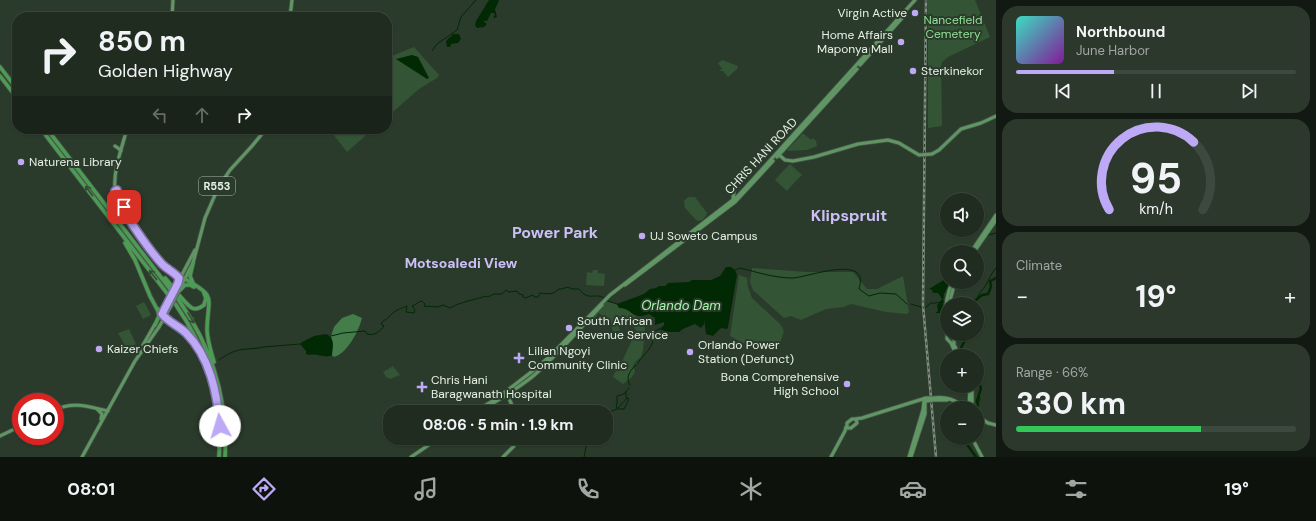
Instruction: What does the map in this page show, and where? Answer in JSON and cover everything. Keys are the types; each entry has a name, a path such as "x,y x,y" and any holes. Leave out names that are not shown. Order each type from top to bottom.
{"highway":[{"path":"0,67 12,83"},
{"path":"0,76 12,92"},
{"path":"45,134 74,171 132,254 153,302 159,312 155,325"},
{"path":"51,134 152,264 185,308 197,328 210,356 219,386 224,420 225,457"},
{"path":"99,206 184,317 198,343 213,384 219,417 219,457"},
{"path":"152,264 189,306 198,308 204,305 206,297 203,292 192,282 190,276 193,263"},
{"path":"182,278 206,293 210,301 207,334 219,380 219,386"},
{"path":"178,292 182,286 186,284 196,286"},
{"path":"153,302 163,315 192,340 209,370"}],"main road":[{"path":"171,12 172,0"},
{"path":"292,12 293,0"},
{"name":"CHRIS HANI ROAD","path":"641,272 735,202 916,0"},
{"name":"CHRIS HANI ROAD","path":"490,405 502,398 530,374 562,345 609,298 732,201 778,154 900,22 916,0"},
{"path":"851,72 853,66"},
{"path":"806,122 807,115 813,114"},
{"path":"778,154 785,160 796,161 855,145 883,140 899,144 917,155 932,154 939,150 964,127 981,123 996,116"},
{"path":"950,139 952,135 951,133"},
{"path":"126,134 120,151 115,181 119,203 164,266 182,278"},
{"path":"116,191 118,170 127,134"},
{"name":"R553","path":"82,457 155,325 170,306 178,292 182,278 194,253 203,217 216,188 226,173 260,134"},
{"name":"R553","path":"138,356 155,333 176,286 193,263 205,218 218,188 230,170 261,134"},
{"path":"115,146 120,151"},
{"path":"732,201 734,191"},
{"path":"977,245 996,215"},
{"path":"978,245 996,220"},
{"path":"949,341 954,349"},
{"path":"552,353 556,344 562,345 564,352 557,352"},
{"name":"CHRIS HANI ROAD","path":"486,405 512,392 532,376 557,352 562,345"},
{"path":"509,399 512,392"},
{"path":"969,401 970,393"},
{"path":"506,394 511,405"},
{"path":"502,398 509,399"},
{"path":"831,457 847,428 849,421 917,401 948,398 954,401"},
{"path":"917,401 925,401"},
{"path":"910,457 925,417 925,401"},
{"path":"64,406 78,405 108,411"},
{"path":"94,408 102,414 100,423"},
{"path":"847,428 853,427 856,420"},
{"path":"984,420 996,425"},
{"path":"0,436 12,430"},
{"path":"408,457 425,445"},
{"path":"505,457 516,445"},
{"path":"975,445 981,457"},
{"path":"420,449 428,446"},
{"path":"412,457 428,446"}],"green space":[{"name":"Nancefield Cemetery","path":"928,0 975,0 990,37 948,57 942,62 942,126 928,128"},
{"path":"414,47 439,75 437,78 419,89 392,113 392,56"},
{"path":"722,60 738,66 737,69 728,77 723,71 719,71 722,69 718,63"},
{"path":"333,134 367,134 347,152"},
{"path":"802,134 811,140 813,138 816,141 817,146 807,150 787,150"},
{"path":"790,164 802,175 794,183 782,172"},
{"path":"782,172 794,183 787,191 775,180"},
{"path":"688,197 695,197 707,213 702,220 696,220 685,208 684,201"},
{"path":"752,268 807,272 853,272 867,289 877,289 903,276 909,312 907,314 886,312 851,304 843,307 826,309 801,320 791,316 784,318 753,290 750,282"},
{"path":"593,270 598,270 598,273 605,274 604,286 586,285 587,272 592,273"},
{"path":"739,275 747,278 748,287 752,298 780,324 784,331 779,346 743,343 730,336"},
{"path":"144,302 151,315 143,319 136,306"},
{"path":"605,302 614,303 628,310 643,322 645,328 641,357 633,366 635,372 631,378 623,384 613,377 620,366 636,331 634,327 623,321 619,326 620,331 613,333 611,323 599,313 592,321 590,319"},
{"path":"129,329 136,344 127,349 118,333"},
{"path":"393,366 400,375 390,379 386,377 383,372"}],"shaded area":[{"path":"353,314 362,318 358,329 344,351 334,357 332,355 333,345 331,336 334,327 342,318"}],"water":[{"path":"489,0 499,1 495,9 497,17 493,18 495,15 494,13 491,13 487,21 483,21 487,24 484,27 477,28 475,25 476,21"},
{"path":"453,34 459,34 461,39 458,43 451,44 450,47 447,47 446,41"},
{"path":"412,55 418,57 429,78 427,79 396,59"},
{"name":"Orlando Dam","path":"726,267 731,267 735,270 737,275 728,327 727,329 721,328 713,336 706,334 704,319 704,324 701,328 695,324 679,332 665,332 660,330 664,325 664,322 655,325 655,318 649,314 643,316 635,315 627,310 619,308 617,304 644,294 650,289 665,286 668,283 689,282 692,280 711,280 720,276"},
{"path":"940,282 940,289 946,289 944,297 941,297 938,293 933,293 932,290 929,289"},
{"path":"940,302 940,313 935,313 938,311 937,305"},
{"path":"326,334 332,340 332,355 306,354 306,351 300,344 302,342 314,336"}],"waterway":[{"path":"432,51 437,44 457,30 461,17 476,0"},
{"path":"985,238 988,235 996,233"},
{"path":"735,270 740,268 786,278 839,269 848,270 856,272 860,277 859,289 869,296 880,293 896,294 907,304"},
{"path":"978,297 996,268"},
{"path":"980,297 988,294 991,287 990,281 996,278"},
{"path":"480,298 485,296 488,297 494,294 502,294 506,290 509,292 517,291 525,298 533,295 534,297 538,297 540,293 548,294 568,287 572,289 579,289 589,296 600,296 604,298"},
{"path":"331,336 343,333 365,331 367,334 375,334 384,326 381,324 383,321 394,312 407,306 406,312 414,313 415,310 412,306 421,301 425,304 424,306 438,307 443,305 450,308 460,303 479,298"},
{"path":"608,301 617,304"},
{"path":"925,308 931,303 940,302"},
{"path":"911,304 921,307"},
{"path":"638,363 651,347 653,333 663,327"},
{"path":"962,349 964,341"},
{"path":"219,360 240,350 300,344"},
{"path":"630,385 628,377 636,365"},
{"path":"613,410 617,409 617,396 624,394 629,388"},
{"path":"618,409 624,409 629,399 626,397 626,393"},
{"path":"977,401 979,393"},
{"path":"979,395 979,401"},
{"path":"618,408 627,398"},
{"path":"584,457 587,445"},
{"path":"967,445 976,457"}],"railway":[{"path":"926,0 923,305 936,457"}],"place":[{"name":"Virgin Active","path":"915,13"},
{"name":"Home Affairs Maponya Mall","path":"901,42"},
{"name":"Sterkinekor","path":"913,71"},
{"name":"Naturena Library","path":"21,162"},
{"name":"UJ Soweto Campus","path":"642,236"},
{"name":"South African Revenue Service","path":"569,328"},
{"name":"Kaizer Chiefs","path":"99,349"},
{"name":"Orlando Power Station (Defunct)","path":"690,352"},
{"name":"Lilian Ngoyi Community Clinic","path":"519,358"},
{"name":"Bona Comprehensive High School","path":"847,384"},
{"name":"Chris Hani Baragwanath Hospital","path":"422,387"}],"district":[{"name":"Klipspruit","path":"849,215"},
{"name":"Power Park","path":"555,232"},
{"name":"Motsoaledi View","path":"461,263"}],"route":[{"path":"124,207 117,190 115,191 119,203 146,243 161,263 179,278 178,283 162,314 185,332 198,348 209,370 213,384 220,426"}]}
